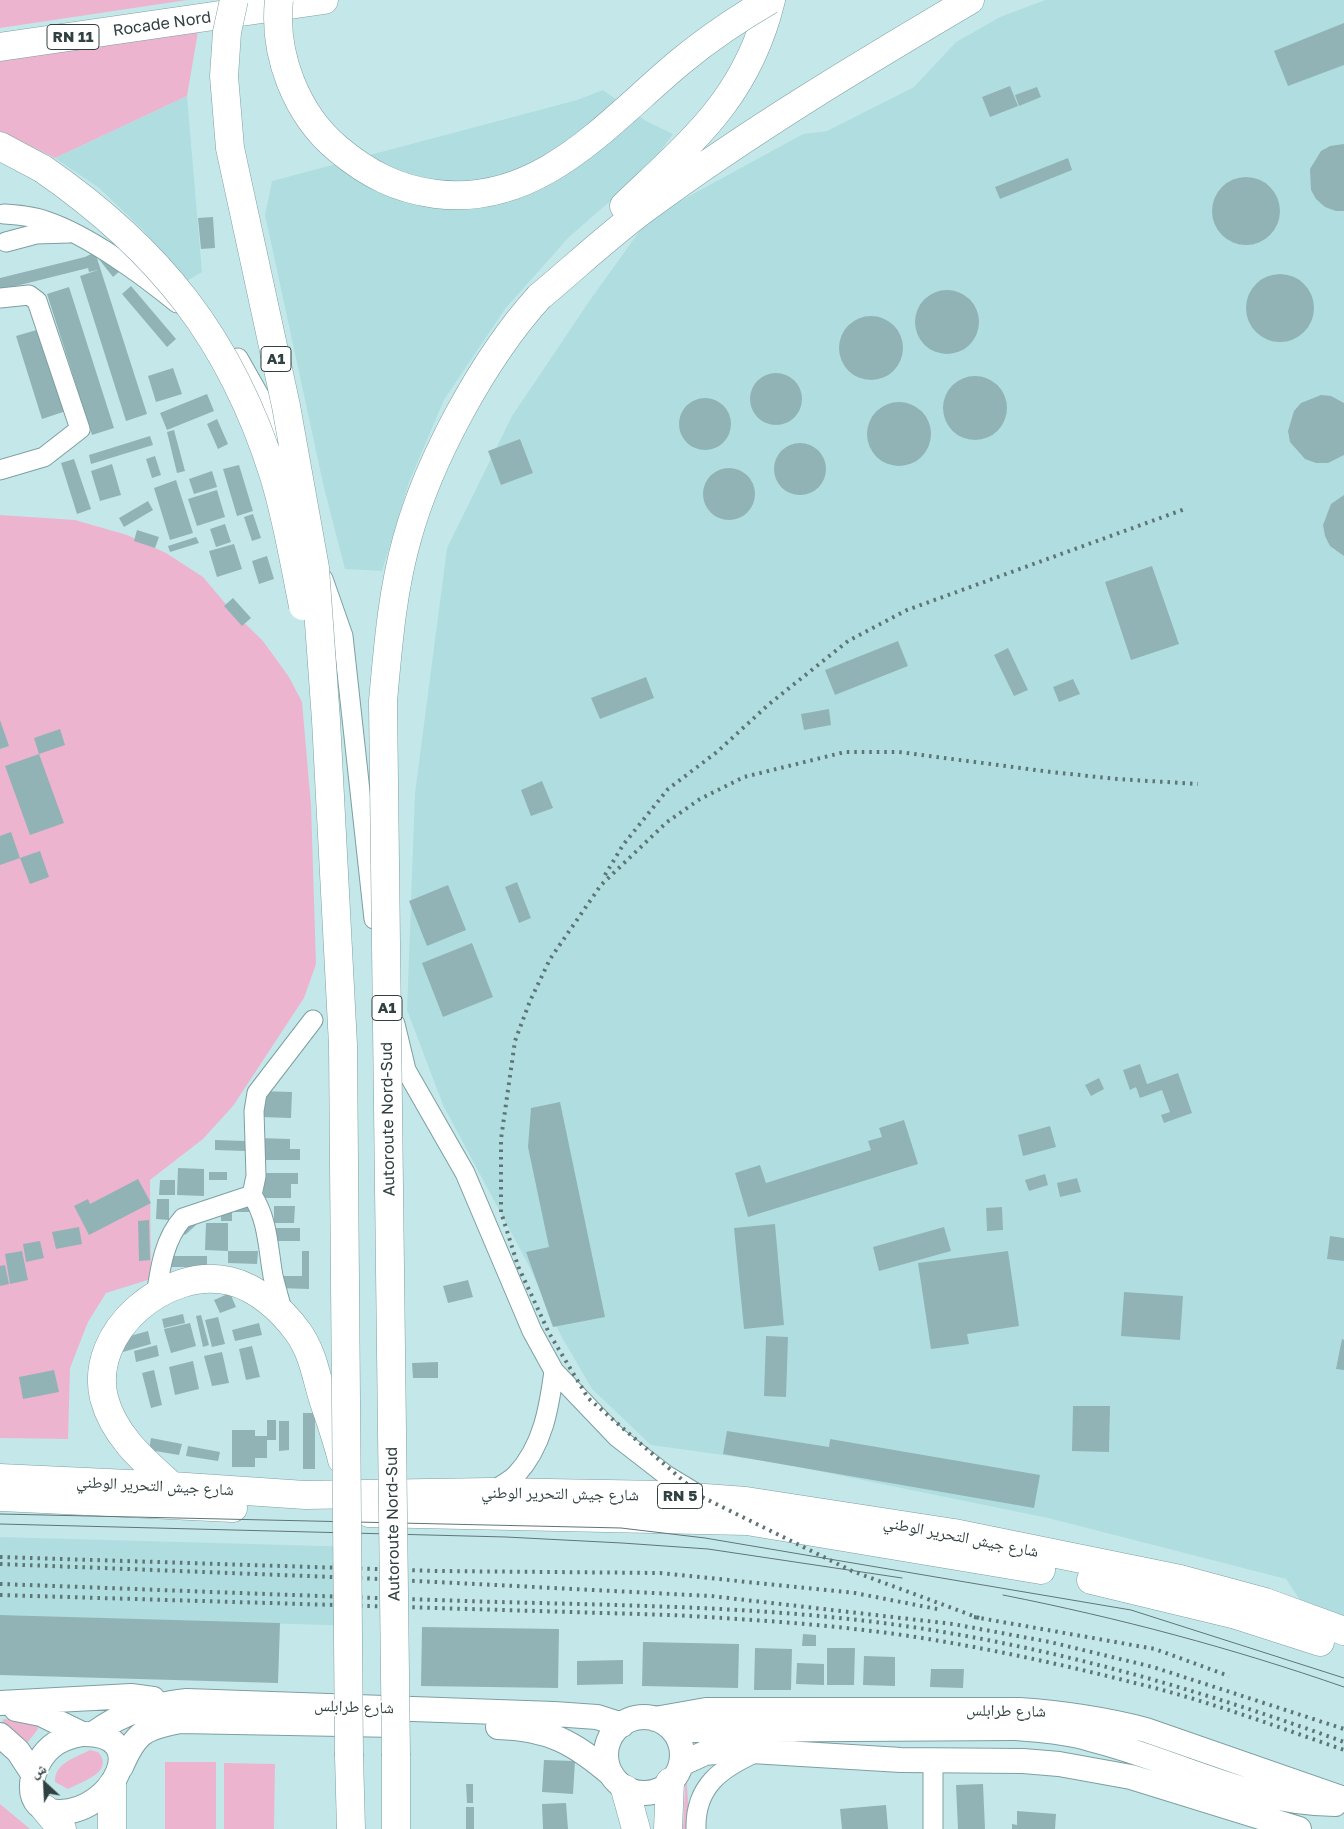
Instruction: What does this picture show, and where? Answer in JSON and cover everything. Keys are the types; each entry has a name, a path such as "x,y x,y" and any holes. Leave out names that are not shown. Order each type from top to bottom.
{"highway":[{"name":"A1","path":"234,0 224,53 224,99 228,128 286,406 315,568 326,720 343,1045 351,1829"},
{"path":"279,0 277,16 284,61 301,103 332,145 355,164 381,180 414,191 446,196 503,191 533,178 554,166 604,129 681,62 771,0"},
{"name":"Rocade Nord","path":"0,47 324,0"},
{"path":"539,297 557,272 576,252 685,149 718,112 745,73 757,46 771,0"},
{"path":"539,297 645,208 702,167 886,49 970,0"},
{"name":"A1","path":"0,146 44,169 90,203 148,255 199,317 228,365 276,482 326,720"},
{"name":"Autoroute Nord-Sud","path":"396,1829 384,701 389,638 407,538 436,462 467,400 510,331 539,297"},
{"path":"172,1486 127,1444 115,1424 104,1398 102,1374 110,1342 129,1316 170,1287 211,1279 230,1281 265,1298 283,1314 299,1334 311,1355 336,1436 347,1484"},
{"name":"شارع جيش التحرير الوطني","path":"0,1478 172,1486 305,1495 490,1492 829,1513 954,1533 1180,1579 1265,1602 1344,1631"},
{"name":"شارع جيش التحرير الوطني","path":"0,1497 301,1512 712,1505 746,1520 1092,1580 1236,1615 1344,1650"},
{"path":"668,1829 678,1767"},
{"path":"112,1829 116,1776"},
{"path":"619,1782 636,1829"},
{"path":"396,1794 401,1829"},
{"path":"346,1829 350,1797"}],"main road":[{"path":"0,1704 131,1696 187,1702"},
{"name":"شارع طرابلس","path":"88,1734 114,1718 129,1712 155,1705 187,1702 554,1714 597,1717 622,1725"},
{"path":"0,1704 41,1714 88,1734"},
{"name":"شارع طرابلس","path":"663,1723 706,1710 1019,1710 1052,1712 1115,1722 1146,1730 1344,1799"},
{"path":"735,1728 706,1740 649,1793 619,1782 606,1760 608,1744 622,1725 634,1719 663,1723 690,1730 735,1728 1015,1728 1090,1738 1246,1792 1278,1799 1344,1804"},
{"name":"شارع طرابلس","path":"116,1776 130,1746 141,1733 174,1722 201,1720 516,1727 541,1732 566,1741 619,1782"},
{"path":"663,1723 679,1740 678,1767"},
{"path":"88,1734 101,1735 115,1744 121,1759 116,1776 98,1800 80,1809 60,1812 53,1819 35,1799 32,1792 33,1774 38,1764 52,1747 71,1736 88,1734"},
{"path":"0,1735 18,1751 33,1774"},
{"path":"678,1767 712,1752 762,1750 848,1758 933,1761 1023,1761 1095,1770 1140,1780 1298,1829"}],"street":[{"path":"2,212 47,221 73,233 112,256 170,298 236,354 260,397 343,636 376,940 406,1070 461,1166 483,1213 532,1331 554,1371 617,1437 666,1475 712,1505"},
{"path":"2,212 9,228 3,245"},
{"path":"3,245 36,234 73,233"},
{"path":"0,298 29,295 37,301 80,429 44,457 0,470"},
{"path":"283,1314 273,1276 267,1234 258,1204 252,1195 256,1176 254,1111 257,1093 313,1020"},
{"path":"156,1296 160,1263 176,1226 183,1218 252,1195"},
{"path":"490,1492 515,1476 536,1446 548,1412 554,1371"},
{"path":"696,1829 698,1805 712,1780 734,1762 762,1750"},
{"path":"933,1761 933,1829"}],"shaded area":[{"path":"0,0 187,0 0,28"},
{"path":"1045,0 1344,0 1344,1632 1314,1621 1286,1579 1048,1518 779,1463 651,1445 592,1389 560,1334 529,1266 443,1105 407,1010 415,793 447,548 512,416 590,300 649,218 803,134 827,131 914,87 956,42 1000,17"},
{"path":"199,26 187,96 55,158 0,131 0,55"},
{"path":"603,90 646,121 673,134 646,170 569,237 505,309 444,400 409,482 382,571 345,569 324,488 265,215 272,181 577,100"},
{"path":"187,96 202,272 187,281 142,229 99,188 55,158"},
{"path":"0,515 75,520 127,535 166,553 203,577 230,609 263,641 289,677 302,702 311,805 316,964 304,998 233,1106 203,1139 150,1180 151,1279 106,1293 88,1322 70,1368 68,1439 0,1438"},
{"path":"0,1537 360,1547 358,1626 0,1615"},
{"path":"4,1719 36,1723 38,1729 28,1742 2,1722"},
{"path":"90,1750 98,1752 102,1759 103,1765 95,1775 68,1789 55,1782 58,1770 66,1762"},
{"path":"165,1762 216,1762 216,1829 165,1829"},
{"path":"224,1763 275,1764 274,1829 224,1829"},
{"path":"686,1772 690,1829 683,1829"},
{"path":"0,1804 30,1829 0,1829"}],"building":[{"path":"1344,23 1344,65 1288,86 1274,51"},
{"path":"1010,86 1018,106 990,117 982,97"},
{"path":"1037,87 1041,97 1019,106 1015,95"},
{"path":"1344,144 1344,211 1336,211 1325,207 1316,199 1311,190 1310,169 1321,151 1330,146"},
{"path":"1068,158 1072,170 1000,199 995,187"},
{"path":"1246,177 1259,180 1270,187 1277,198 1280,211 1277,224 1270,235 1259,242 1246,245 1233,242 1222,235 1215,224 1212,211 1215,198 1222,187 1233,180"},
{"path":"213,217 215,248 201,249 198,218"},
{"path":"95,252 147,414 126,421 80,276 98,270 89,272 88,268 0,290 0,278 85,257"},
{"path":"106,253 120,271 113,277 98,258"},
{"path":"1280,274 1293,277 1304,284 1311,295 1314,308 1311,321 1304,332 1293,339 1280,342 1267,339 1256,332 1249,321 1246,308 1249,295 1256,284 1267,277"},
{"path":"131,286 176,339 167,347 122,294"},
{"path":"69,287 114,428 92,435 47,294"},
{"path":"947,290 965,296 973,304 979,322 973,340 965,348 947,354 929,348 921,340 915,322 921,304 929,296"},
{"path":"871,316 883,319 894,325 900,336 903,348 900,360 894,371 883,377 871,380 859,377 848,371 842,360 839,348 842,336 848,325 859,319"},
{"path":"40,329 66,411 42,419 16,336"},
{"path":"173,368 182,394 156,402 148,376"},
{"path":"771,373 781,373 795,380 802,394 802,404 795,418 781,425 771,425 761,421 754,414 750,404 750,394 754,384 761,377"},
{"path":"975,376 993,382 1001,390 1007,408 1001,426 993,434 975,440 957,434 949,426 943,408 949,390 957,382"},
{"path":"207,394 214,411 167,430 160,413"},
{"path":"1321,395 1331,396 1344,403 1344,455 1328,463 1316,463 1305,459 1290,442 1288,431 1294,411 1301,403"},
{"path":"700,398 710,398 724,405 731,419 731,429 724,443 710,450 700,450 690,446 683,439 679,429 679,419 683,409 690,402"},
{"path":"899,402 911,405 922,411 928,422 931,434 928,446 922,457 911,463 899,466 887,463 876,457 870,446 867,434 870,422 876,411 887,405"},
{"path":"217,419 228,444 218,449 207,424"},
{"path":"174,430 185,471 177,473 167,432"},
{"path":"150,436 153,445 91,464 89,455"},
{"path":"520,439 533,473 501,485 488,451"},
{"path":"795,443 805,443 819,450 826,464 826,474 819,488 805,495 795,495 785,491 778,484 774,474 774,464 778,454 785,447"},
{"path":"155,456 161,475 152,478 146,459"},
{"path":"74,459 91,509 77,514 61,463"},
{"path":"112,464 121,495 100,501 91,471"},
{"path":"239,465 253,511 237,516 223,469"},
{"path":"724,468 734,468 748,475 755,489 755,499 748,513 734,520 724,520 714,516 707,509 703,499 703,489 707,479 714,472"},
{"path":"212,471 217,487 194,494 189,479"},
{"path":"176,480 193,533 170,540 154,488"},
{"path":"217,490 225,517 197,526 188,499"},
{"path":"1344,495 1344,556 1330,546 1325,536 1323,525 1331,504"},
{"path":"148,501 153,510 124,527 119,518"},
{"path":"253,514 261,538 252,541 244,517"},
{"path":"225,524 231,542 216,547 210,529"},
{"path":"137,530 159,537 155,548 134,541"},
{"path":"196,537 199,543 170,552 168,546"},
{"path":"234,544 242,569 217,577 209,551"},
{"path":"267,556 274,579 259,584 252,561"},
{"path":"1152,566 1179,644 1131,660 1105,582"},
{"path":"233,598 251,618 242,626 224,606"},
{"path":"898,641 908,666 835,695 825,670"},
{"path":"1008,648 1028,690 1014,696 994,655"},
{"path":"646,677 654,698 600,719 591,698"},
{"path":"1073,679 1080,694 1059,702 1053,687"},
{"path":"829,709 831,725 804,730 801,714"},
{"path":"0,720 9,746 0,749"},
{"path":"60,729 65,745 39,754 34,738"},
{"path":"39,754 64,823 30,835 5,766"},
{"path":"542,781 553,808 531,816 521,790"},
{"path":"11,832 20,858 0,865 0,836"},
{"path":"40,851 49,877 30,884 20,858"},
{"path":"517,882 531,918 519,923 505,887"},
{"path":"448,885 466,930 427,946 409,901"},
{"path":"472,943 493,997 443,1017 422,963"},
{"path":"1140,1064 1147,1084 1178,1073 1192,1113 1164,1123 1161,1115 1170,1112 1162,1090 1140,1098 1136,1087 1130,1090 1123,1070"},
{"path":"1099,1078 1104,1089 1091,1096 1085,1085"},
{"path":"260,1091 292,1092 291,1118 260,1117"},
{"path":"560,1102 605,1317 553,1327 526,1252 549,1247 528,1147 531,1108"},
{"path":"904,1120 918,1164 748,1217 735,1173 760,1165 766,1183 871,1150 868,1141 882,1137 879,1128"},
{"path":"1050,1126 1056,1147 1023,1156 1018,1135"},
{"path":"258,1138 290,1139 290,1149 300,1149 300,1160 258,1160"},
{"path":"215,1140 245,1141 245,1151 215,1150"},
{"path":"178,1168 204,1169 204,1196 177,1195"},
{"path":"209,1172 227,1172 227,1180 209,1180"},
{"path":"264,1173 298,1173 298,1184 291,1184 291,1198 263,1198"},
{"path":"1045,1174 1048,1185 1029,1191 1025,1180"},
{"path":"1077,1178 1081,1192 1060,1197 1057,1183"},
{"path":"138,1179 151,1203 89,1235 74,1206 88,1199 90,1204"},
{"path":"160,1180 175,1180 175,1195 159,1195"},
{"path":"157,1199 169,1199 169,1220 156,1219"},
{"path":"250,1204 250,1212 232,1212 232,1221 221,1221 221,1213"},
{"path":"274,1206 295,1206 294,1223 274,1223"},
{"path":"1002,1207 1003,1230 987,1231 986,1208"},
{"path":"188,1216 196,1225 185,1235 177,1226"},
{"path":"149,1220 150,1260 139,1261 138,1221"},
{"path":"206,1223 228,1223 228,1251 205,1250"},
{"path":"775,1224 784,1325 744,1329 734,1228"},
{"path":"79,1227 82,1244 56,1249 52,1232"},
{"path":"944,1227 951,1251 879,1271 873,1247"},
{"path":"275,1228 300,1228 300,1241 274,1241"},
{"path":"1330,1236 1344,1238 1344,1261 1327,1259"},
{"path":"40,1241 44,1258 26,1262 23,1244"},
{"path":"22,1251 28,1280 10,1284 5,1254"},
{"path":"228,1251 258,1251 257,1264 228,1263"},
{"path":"302,1251 309,1251 309,1289 278,1288 278,1276 302,1276"},
{"path":"1008,1251 1019,1326 967,1334 969,1344 931,1349 918,1263"},
{"path":"169,1256 207,1256 207,1267 168,1267"},
{"path":"5,1265 9,1284 0,1286 0,1266"},
{"path":"468,1280 473,1297 448,1303 443,1286"},
{"path":"1124,1292 1183,1296 1180,1340 1121,1336"},
{"path":"230,1293 236,1307 220,1313 214,1300"},
{"path":"183,1314 185,1323 164,1328 162,1319"},
{"path":"201,1315 209,1345 203,1347 196,1316"},
{"path":"218,1317 225,1344 212,1347 205,1320"},
{"path":"190,1323 196,1346 171,1353 164,1329"},
{"path":"259,1323 262,1335 235,1341 232,1330"},
{"path":"148,1331 151,1344 123,1352 119,1339"},
{"path":"766,1336 788,1337 786,1397 764,1396"},
{"path":"1342,1339 1344,1340 1344,1370 1336,1369"},
{"path":"157,1345 159,1356 136,1362 134,1351"},
{"path":"252,1346 260,1377 246,1380 239,1349"},
{"path":"222,1352 229,1383 212,1386 204,1356"},
{"path":"193,1361 199,1389 175,1395 169,1367"},
{"path":"438,1362 438,1378 413,1378 412,1363"},
{"path":"54,1370 59,1392 23,1399 19,1377"},
{"path":"154,1370 162,1405 151,1408 142,1373"},
{"path":"1073,1406 1110,1406 1109,1452 1072,1451"},
{"path":"303,1413 315,1413 315,1469 303,1469"},
{"path":"267,1420 276,1420 276,1440 267,1440"},
{"path":"279,1421 289,1421 289,1450 279,1451"},
{"path":"232,1430 255,1430 255,1436 267,1436 267,1458 255,1458 255,1467 232,1467"},
{"path":"727,1431 829,1447 830,1439 1040,1475 1034,1508 723,1454"},
{"path":"151,1438 182,1444 179,1455 149,1450"},
{"path":"188,1446 220,1452 218,1461 186,1456"},
{"path":"0,1615 280,1623 278,1683 0,1675"},
{"path":"422,1627 559,1629 558,1688 421,1686"},
{"path":"803,1634 816,1635 816,1646 802,1646"},
{"path":"643,1642 739,1644 738,1688 642,1686"},
{"path":"755,1648 792,1649 791,1690 754,1690"},
{"path":"827,1648 855,1648 854,1685 827,1685"},
{"path":"864,1656 895,1657 895,1686 863,1685"},
{"path":"623,1660 623,1684 577,1685 577,1661"},
{"path":"797,1663 824,1664 824,1685 796,1684"},
{"path":"931,1669 964,1669 963,1688 930,1687"},
{"path":"544,1760 575,1761 573,1794 542,1792"},
{"path":"466,1784 473,1784 473,1803 467,1803"},
{"path":"983,1784 985,1829 958,1829 956,1785"},
{"path":"566,1803 568,1829 543,1829 542,1804"},
{"path":"886,1805 888,1829 842,1829 840,1809"},
{"path":"466,1807 474,1807 474,1829 466,1829"},
{"path":"1017,1811 1056,1814 1055,1829 1012,1829 1012,1824 1017,1825"}],"tram line":[{"path":"0,1514 621,1528 705,1538 1131,1610 1344,1678"},
{"path":"0,1524 506,1537 622,1543 708,1549 902,1578"},
{"path":"1003,1595 1175,1635 1260,1659 1344,1687"}],"railway":[{"path":"605,875 623,845 668,789 717,752 768,705 848,641 907,610 1185,509"},
{"path":"979,1618 852,1571 702,1497 588,1398 549,1333 518,1266 501,1212 501,1139 515,1041 530,1001 550,959 601,885 667,822 700,799 744,777 845,752 899,752 1051,772 1117,779 1198,784"},
{"path":"0,1557 438,1571 660,1573 855,1593 942,1610"},
{"path":"0,1564 358,1578 711,1596 953,1624 1050,1642 1153,1667 1344,1729"},
{"path":"0,1584 725,1609 893,1624 999,1642 1149,1678 1247,1708 1344,1742"},
{"path":"0,1595 671,1615 843,1628 912,1636 970,1646 1112,1677 1214,1705 1344,1750"},
{"path":"974,1617 1155,1649 1229,1676"}]}
